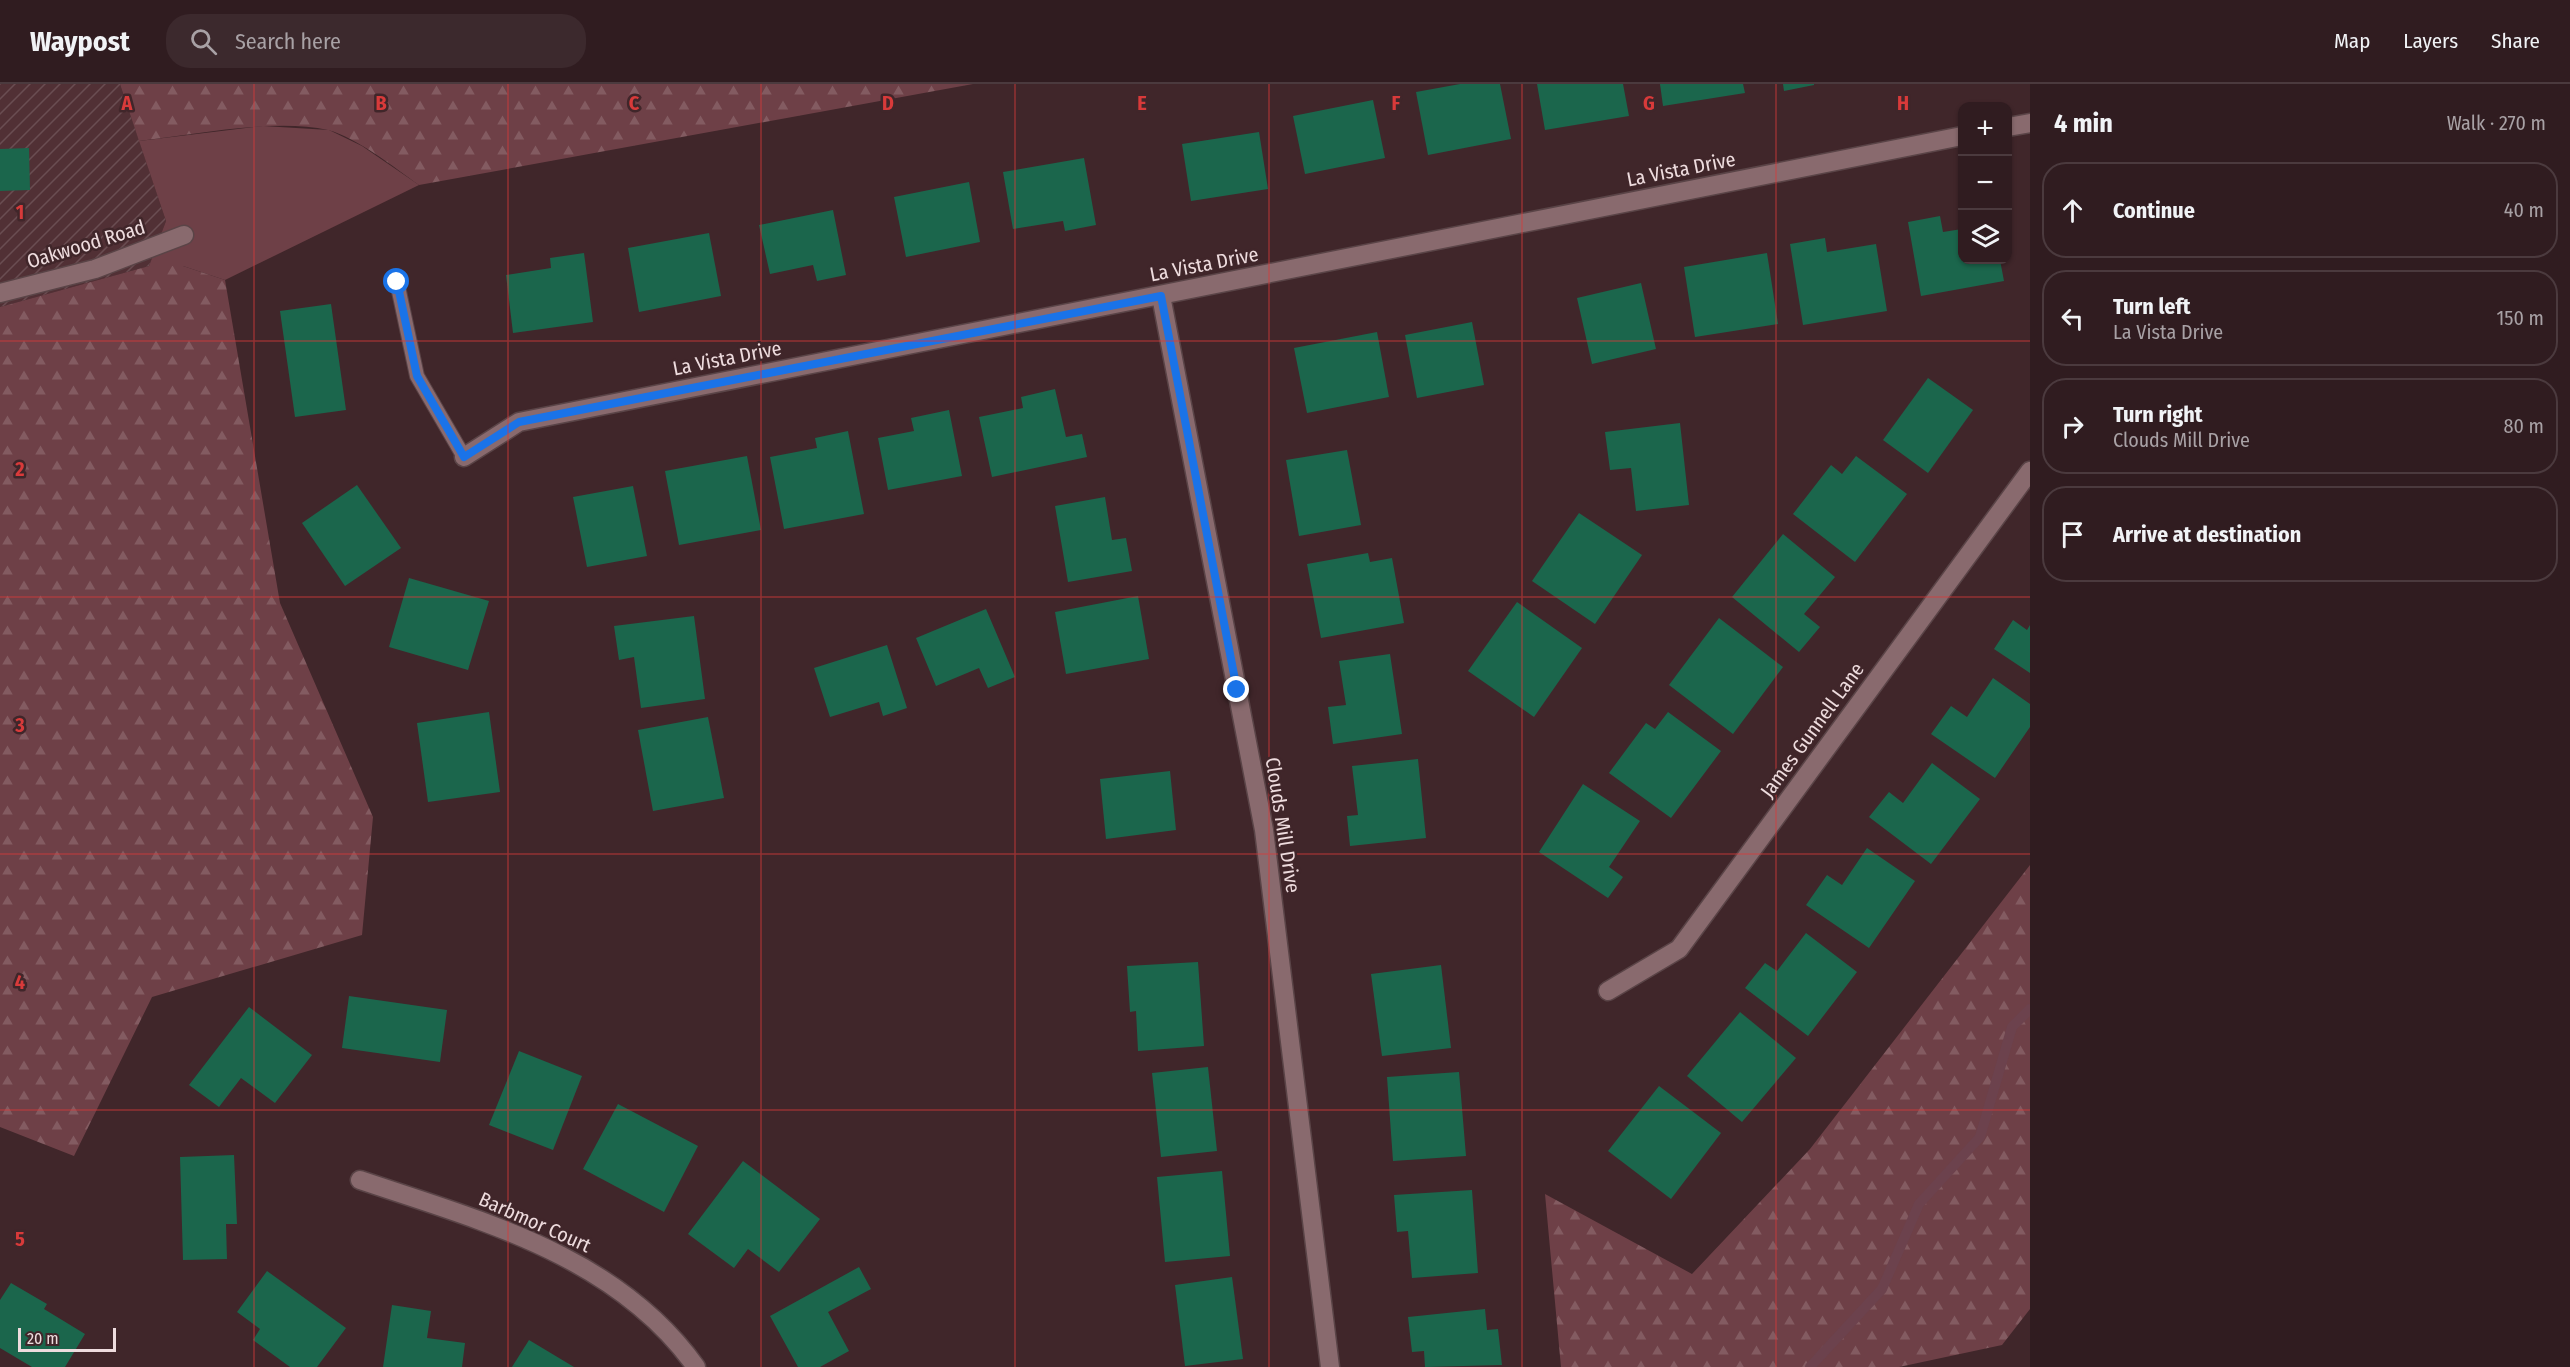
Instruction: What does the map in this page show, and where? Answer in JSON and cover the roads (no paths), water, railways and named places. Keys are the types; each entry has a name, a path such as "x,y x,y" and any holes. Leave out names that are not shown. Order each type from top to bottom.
{"street":[{"path":"2012,127 2030,123"},
{"name":"La Vista Drive","path":"464,457 519,422 1958,137"},
{"name":"Oakwood Road","path":"0,293 95,269 184,235"},
{"name":"Clouds Mill Drive","path":"1161,296 1264,830 1330,1367"},
{"name":"James Gunnell Lane","path":"1608,991 1679,949 2030,471"},
{"name":"Barbmor Court","path":"360,1180 498,1227 546,1247 582,1267 628,1298 662,1329 696,1367"}],"lane":[{"path":"397,282 417,376 464,457"}],"waterway":[{"path":"1810,1367 1882,1289 1919,1204 1980,1137 2012,1027 2030,1009"}]}
